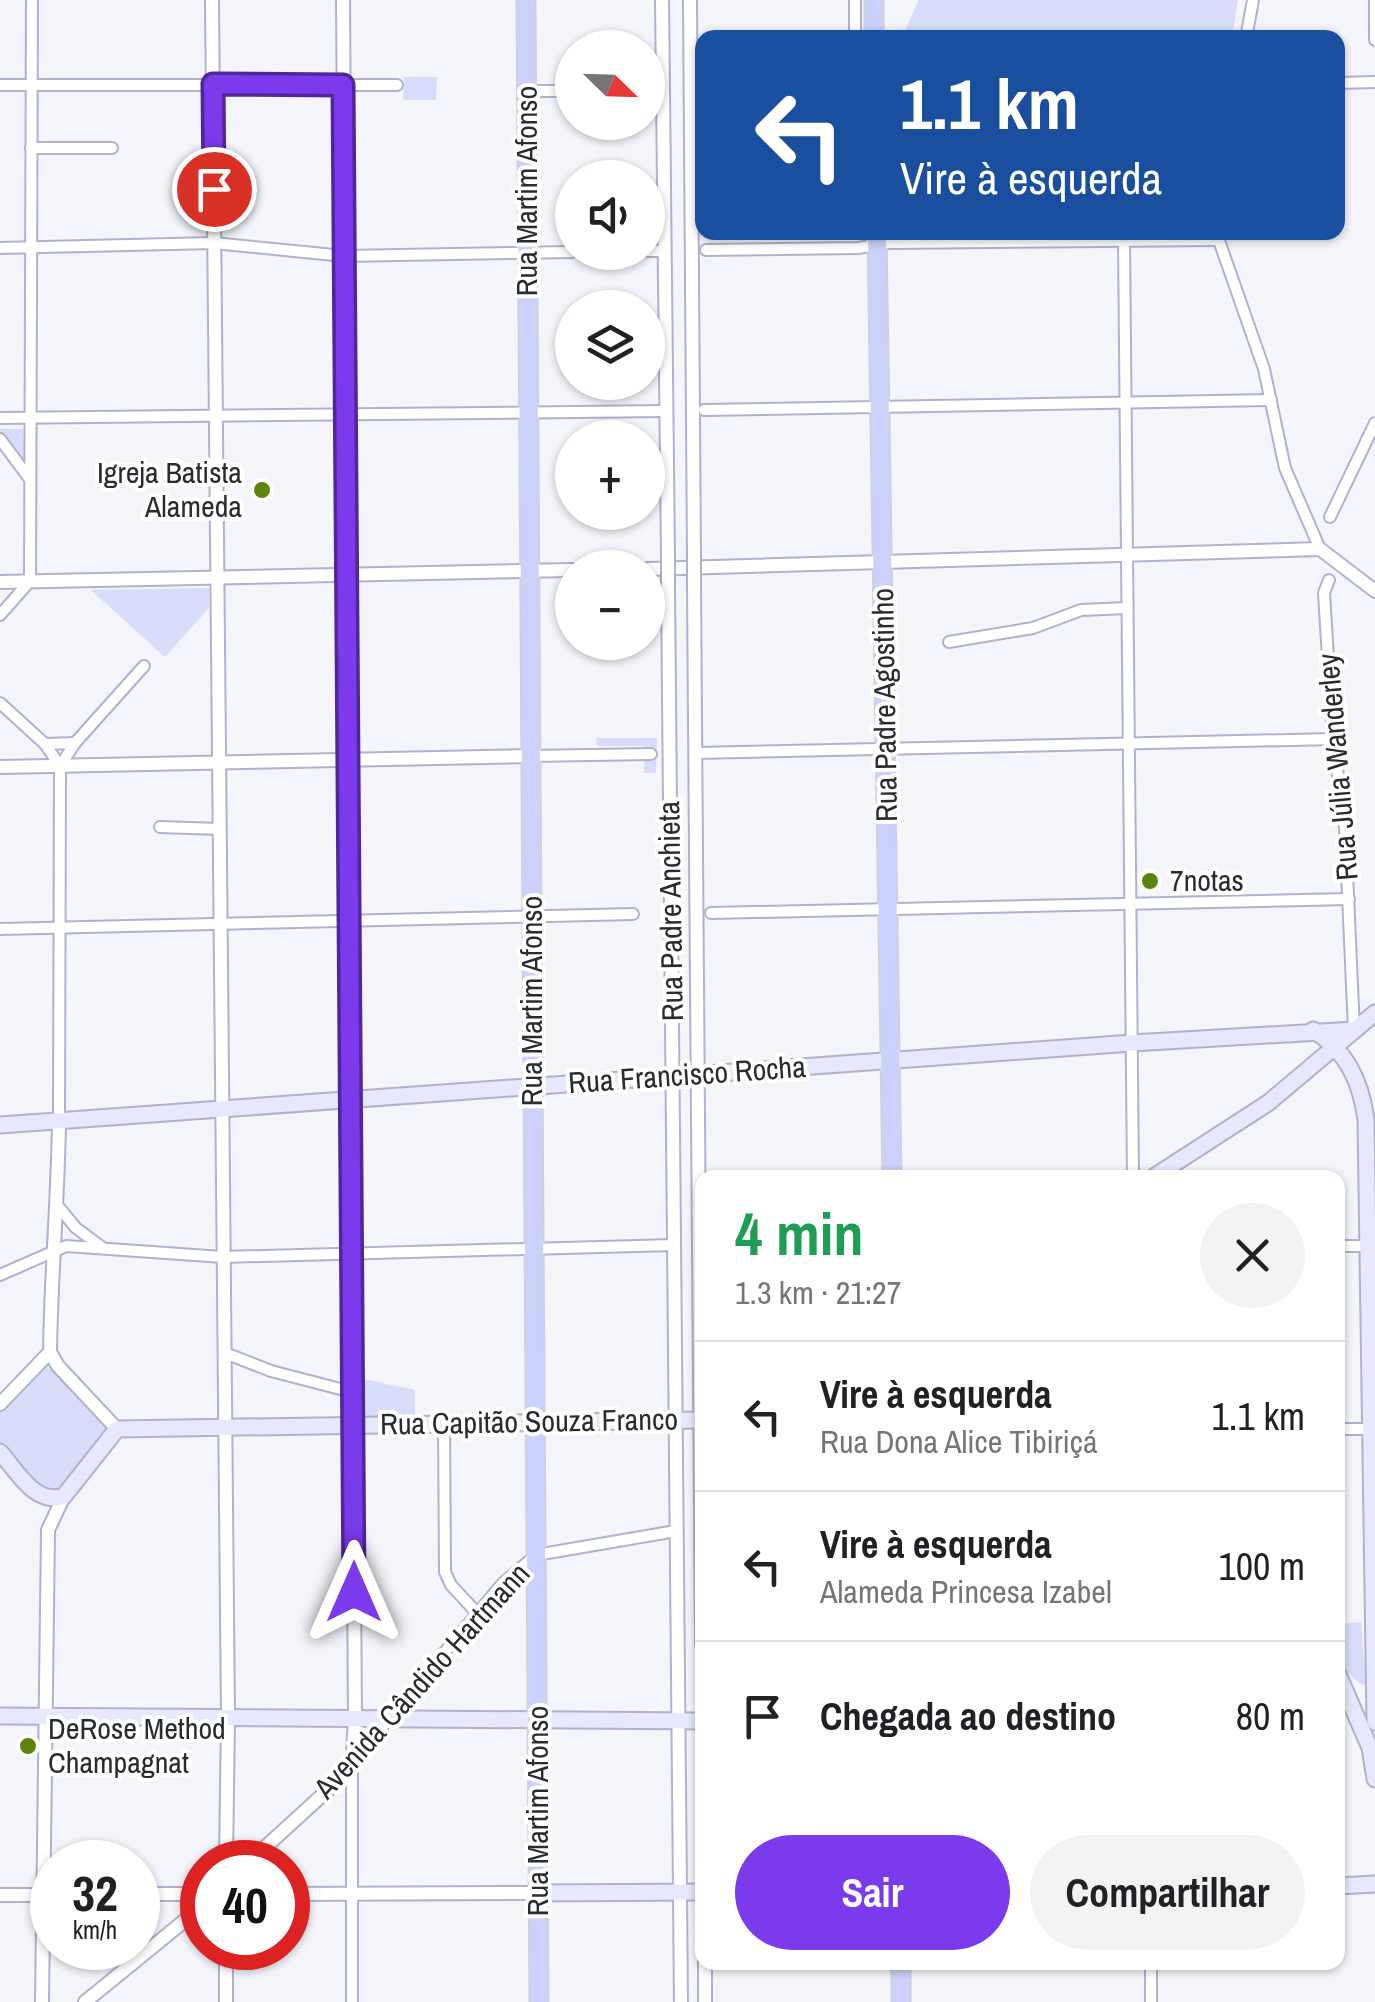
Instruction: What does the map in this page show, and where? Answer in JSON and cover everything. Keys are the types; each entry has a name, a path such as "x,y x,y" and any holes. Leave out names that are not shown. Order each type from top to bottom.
{"main road":[{"name":"Rua Martim Afonso","path":"526,0 540,2002"},
{"path":"874,0 874,30"},
{"name":"Rua Padre Agostinho","path":"877,240 892,1170"},
{"path":"1164,1170 1268,1102 1375,1012"},
{"path":"1313,1030 1335,1046"},
{"name":"Rua Francisco Rocha","path":"0,1125 1354,1030"},
{"name":"Rua Júlia Wanderley","path":"1354,1030 1367,1138 1372,1246 1374,1711"},
{"name":"Rua Júlia Wanderley","path":"1335,1046 1362,1084"},
{"name":"Rua Capitão Souza Franco","path":"116,1429 695,1420"},
{"path":"0,1452 38,1494 48,1499 64,1496 116,1429"},
{"path":"1345,1683 1360,1691 1373,1686"},
{"path":"1345,1690 1370,1748 1374,1773"},
{"path":"0,1716 695,1721"},
{"path":"1345,1886 1375,1884"},
{"path":"538,1892 695,1892"},
{"path":"901,1970 902,2002"}],"street":[{"path":"0,615 30,581 32,0"},
{"path":"212,0 227,1840"},
{"path":"342,0 354,1718 352,2002"},
{"name":"Rua Padre Anchieta","path":"662,0 662,30"},
{"name":"Rua Padre Anchieta","path":"690,0 700,1170"},
{"path":"854,0 855,30"},
{"path":"1247,30 1253,0"},
{"path":"1374,0 1375,40"},
{"path":"1345,82 1375,82"},
{"path":"0,85 397,84"},
{"path":"526,91 555,91"},
{"path":"32,148 112,148"},
{"path":"706,250 858,248 873,240"},
{"path":"1042,240 1143,240"},
{"path":"1218,240 1259,354 1285,468 1320,549 1374,594"},
{"path":"1124,241 1133,1170"},
{"path":"0,248 214,243 344,256 555,252"},
{"name":"Rua Padre Anchieta","path":"665,251 681,2002"},
{"path":"704,410 1271,400"},
{"path":"0,418 666,411"},
{"path":"1330,516 1375,423"},
{"path":"0,439 30,480"},
{"path":"665,569 1320,549"},
{"path":"0,582 555,570"},
{"name":"Rua Júlia Wanderley","path":"1330,580 1324,593 1349,899 1354,1030"},
{"path":"949,642 1033,628 1080,610 1128,608"},
{"path":"668,626 695,625"},
{"path":"116,1429 58,1366 50,1352 59,1121 60,766 75,743 144,666"},
{"path":"0,704 45,744 60,766"},
{"path":"696,753 1333,739"},
{"path":"45,744 75,743"},
{"path":"0,767 651,754"},
{"path":"160,826 220,829"},
{"path":"711,913 1349,899"},
{"path":"0,928 634,914"},
{"path":"57,1204 76,1228 104,1248"},
{"path":"0,1275 66,1246 224,1256 674,1245"},
{"path":"1345,1246 1372,1246"},
{"path":"0,1404 50,1352"},
{"path":"224,1353 271,1371 352,1392"},
{"path":"444,1424 445,1572 451,1585 477,1613"},
{"path":"1345,1429 1372,1429"},
{"path":"47,1840 48,1530 64,1496"},
{"name":"Avenida Cândido Hartmann","path":"272,1840 352,1768 388,1719 514,1571 536,1555 676,1531"},
{"path":"1358,1718 1361,1711 1374,1711"},
{"path":"310,1894 538,1892"},
{"path":"0,1895 30,1895"},
{"path":"86,2002 180,1924"},
{"path":"42,2002 44,1970"},
{"path":"226,1970 226,2002"},
{"path":"705,1970 706,2002"},
{"path":"1151,1970 1151,2002"}],"shaded area":[{"path":"919,0 1238,0 1233,30 905,30"},
{"path":"404,77 437,77 436,100 403,100"},
{"path":"23,429 24,463 0,432"},
{"path":"209,588 209,608 165,657 91,590"},
{"path":"596,738 657,738 656,773 644,773 645,746 597,746"},
{"path":"46,1359 117,1429 55,1499 0,1452 0,1404"},
{"path":"364,1379 415,1390 415,1418 364,1418"},
{"path":"1361,1622 1366,1684 1363,1685 1345,1666 1345,1623"}],"place":[{"name":"Igreja Batista Alameda","path":"262,490"},
{"name":"7notas","path":"1150,881"},
{"name":"DeRose Method Champagnat","path":"28,1746"}],"route":[{"path":"214,189 213,84 343,85 354,1592"}]}
